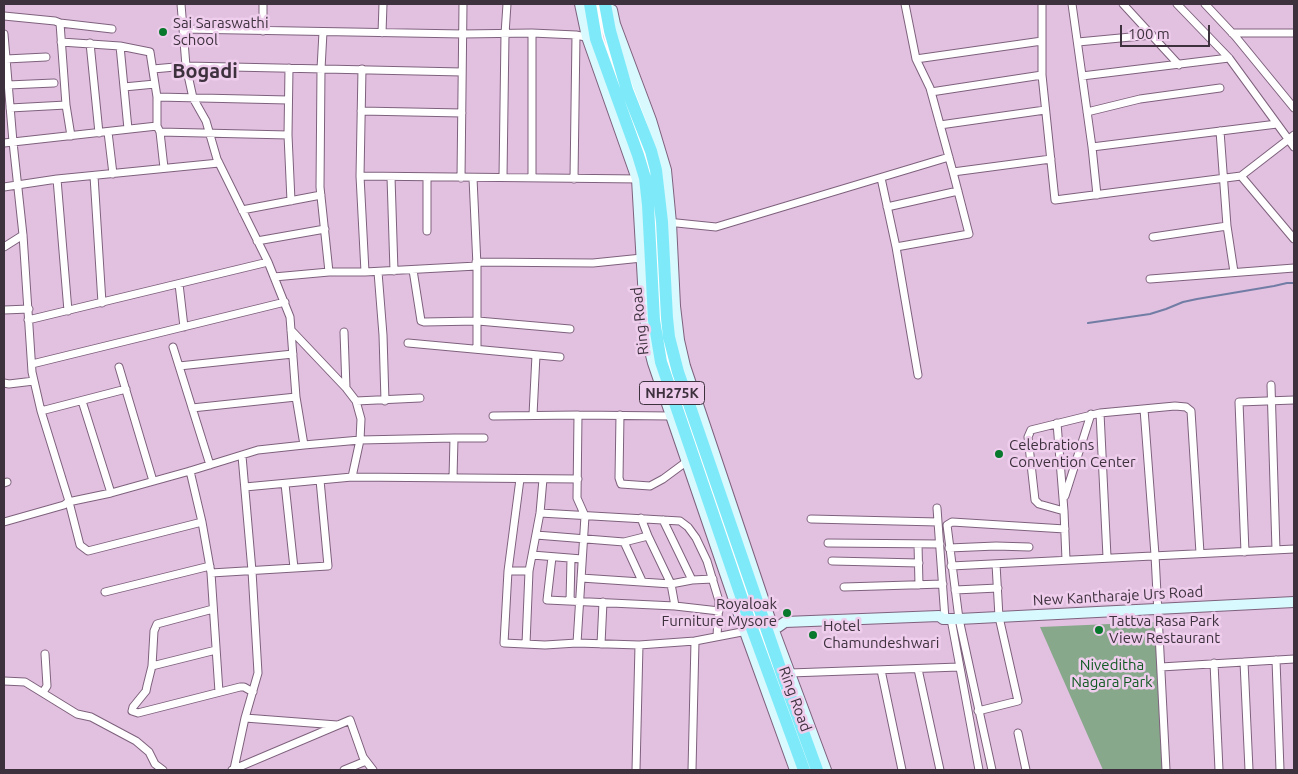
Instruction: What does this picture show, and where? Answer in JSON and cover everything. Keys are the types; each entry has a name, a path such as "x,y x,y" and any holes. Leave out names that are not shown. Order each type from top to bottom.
{"highway":[{"name":"Ring Road","path":"590,4 592,38 638,156 648,206 654,320 659,351 817,770"},
{"name":"Ring Road","path":"605,4 610,31 627,90 651,151 656,170 666,222 667,318 672,349 763,629 804,770"}],"street":[{"path":"182,4 186,66 193,98 206,122 219,163 268,262 290,317 296,397 304,445"},
{"path":"263,4 263,31"},
{"path":"382,33 383,4"},
{"path":"460,178 463,4"},
{"path":"503,178 507,4"},
{"path":"580,4 592,38"},
{"path":"610,4 615,24 651,120 666,170 666,222 716,226 949,158"},
{"path":"896,247 968,234 954,172 931,92 916,59 905,4"},
{"path":"1042,4 1042,75 1055,200 1241,176 1291,137"},
{"path":"1072,4 1088,112 1097,195"},
{"path":"1123,4 1179,65"},
{"path":"1177,4 1229,58 1277,124 1291,137 1294,147"},
{"path":"1205,4 1232,32 1294,108"},
{"path":"4,16 112,29"},
{"path":"60,23 66,106 71,136"},
{"path":"183,30 463,34 532,33 576,35 592,38"},
{"path":"323,32 320,69 321,195 329,272"},
{"path":"1232,32 1294,33"},
{"path":"532,33 532,178"},
{"path":"4,34 23,235 34,381 80,546 88,551 202,522"},
{"path":"574,179 576,35"},
{"path":"1078,42 1152,35"},
{"path":"916,59 1042,41"},
{"path":"61,42 120,46 148,51 151,56 157,97 164,168"},
{"path":"90,43 99,132"},
{"path":"120,46 128,129"},
{"path":"6,60 46,57"},
{"path":"1082,76 1229,58"},
{"path":"153,69 186,66 462,72"},
{"path":"289,68 288,135 291,201"},
{"path":"362,69 360,176 365,272"},
{"path":"931,92 1042,75"},
{"path":"8,85 54,83"},
{"path":"124,87 155,84"},
{"path":"1088,112 1140,99 1220,88"},
{"path":"157,97 288,100"},
{"path":"10,108 66,106"},
{"path":"940,125 1046,110"},
{"path":"361,111 462,114"},
{"path":"1092,147 1277,124"},
{"path":"4,143 128,129 159,129 210,134 288,135"},
{"path":"1220,131 1227,226 1234,272"},
{"path":"108,132 113,174"},
{"path":"954,172 1051,159"},
{"path":"4,187 57,179 219,163"},
{"path":"94,176 102,303"},
{"path":"360,176 641,178 642,258 648,343 670,416 686,462 763,629 790,673 826,770"},
{"path":"1241,176 1294,239"},
{"path":"391,177 394,271"},
{"path":"427,177 427,231"},
{"path":"473,178 477,264 477,349"},
{"path":"881,178 896,247 918,375"},
{"path":"57,179 68,311"},
{"path":"887,207 958,191"},
{"path":"242,210 321,195"},
{"path":"1153,238 1227,226"},
{"path":"257,241 325,229"},
{"path":"4,247 23,235"},
{"path":"274,277 329,272 413,270 477,264 593,263 642,258"},
{"path":"28,320 268,262"},
{"path":"1150,279 1294,268"},
{"path":"413,270 421,321 478,321 570,329"},
{"path":"378,272 384,335 385,400"},
{"path":"179,284 184,327"},
{"path":"32,364 285,302"},
{"path":"4,310 29,309"},
{"path":"291,330 346,388 356,402 361,420 360,440 352,477"},
{"path":"344,332 346,388"},
{"path":"408,342 560,357"},
{"path":"173,347 210,464"},
{"path":"179,366 293,354"},
{"path":"533,416 536,355"},
{"path":"119,368 154,481"},
{"path":"4,383 34,381"},
{"path":"1271,385 1276,550"},
{"path":"41,411 126,389"},
{"path":"192,408 296,397"},
{"path":"356,402 420,398"},
{"path":"1244,552 1239,402 1294,400"},
{"path":"82,401 111,493"},
{"path":"1064,511 1038,504 1036,500 1028,437 1031,430 1091,414 1186,407 1191,411 1200,553"},
{"path":"1144,409 1155,555 1156,610 1166,770"},
{"path":"1100,413 1107,558"},
{"path":"1063,501 1091,414"},
{"path":"577,643 585,516 577,498 578,415"},
{"path":"620,415 619,478 621,484 650,486 686,462"},
{"path":"493,416 670,416"},
{"path":"1057,423 1066,560"},
{"path":"453,478 454,438"},
{"path":"4,522 64,505 68,502 111,493 258,450 360,440 484,438"},
{"path":"233,770 258,673 252,570 242,456"},
{"path":"190,471 202,522 210,569 219,692"},
{"path":"245,487 352,477 578,479"},
{"path":"520,479 508,571 504,643 545,646 577,643 640,645 695,641 763,629"},
{"path":"526,644 529,571 540,513 543,479"},
{"path":"105,592 210,569 252,570 328,566 320,480"},
{"path":"285,484 294,568"},
{"path":"937,508 943,584 978,770"},
{"path":"540,513 680,521 688,527 696,538 707,561 719,600 717,636"},
{"path":"641,518 671,584 675,606"},
{"path":"811,519 938,522"},
{"path":"663,520 692,580"},
{"path":"992,770 978,711 949,619 955,590 946,525 952,522 1065,529"},
{"path":"536,535 624,542 648,536"},
{"path":"624,542 642,581"},
{"path":"828,543 940,544"},
{"path":"918,544 919,585"},
{"path":"949,548 1029,547"},
{"path":"951,566 1294,549"},
{"path":"532,555 582,559"},
{"path":"552,557 547,600 675,606 719,611"},
{"path":"570,600 571,559"},
{"path":"832,561 919,562"},
{"path":"978,711 1018,701 999,617 996,564"},
{"path":"508,571 529,571"},
{"path":"581,578 671,584 692,580 713,580"},
{"path":"844,587 943,584"},
{"path":"955,590 998,588"},
{"path":"601,644 603,602"},
{"name":"New Kantharaje Urs Road","path":"763,629 929,623 949,619 1294,602"},
{"path":"213,609 157,624 154,631 152,666 146,691 132,709 134,713 244,687 253,692"},
{"path":"763,629 795,770"},
{"path":"692,770 695,641"},
{"path":"636,770 640,645"},
{"path":"152,666 216,650"},
{"path":"43,692 47,686 45,654"},
{"path":"1161,667 1294,659"},
{"path":"1276,660 1280,770"},
{"path":"1244,662 1249,770"},
{"path":"1214,663 1219,770"},
{"path":"790,673 959,667"},
{"path":"918,669 940,770"},
{"path":"881,670 902,770"},
{"path":"4,681 25,682 77,714 91,717 136,741 149,752 155,764 163,770"},
{"path":"246,718 338,725"},
{"path":"233,770 350,720 358,744 366,761 373,770"},
{"path":"1018,733 1026,770"},
{"path":"344,770 366,761"}],"green space":[{"name":"Niveditha Nagara Park","path":"1156,622 1164,770 1103,770 1040,627"}],"waterway":[{"path":"1088,323 1150,314 1183,302 1294,283"}],"place":[{"name":"Sai Saraswathi School","path":"163,32"},
{"name":"Celebrations Convention Center","path":"999,454"},
{"name":"Royaloak Furniture Mysore","path":"787,613"},
{"name":"Tattva Rasa Park View Restaurant","path":"1099,630"},
{"name":"Hotel Chamundeshwari","path":"813,635"}],"district":[{"name":"Bogadi","path":"205,71"}]}
